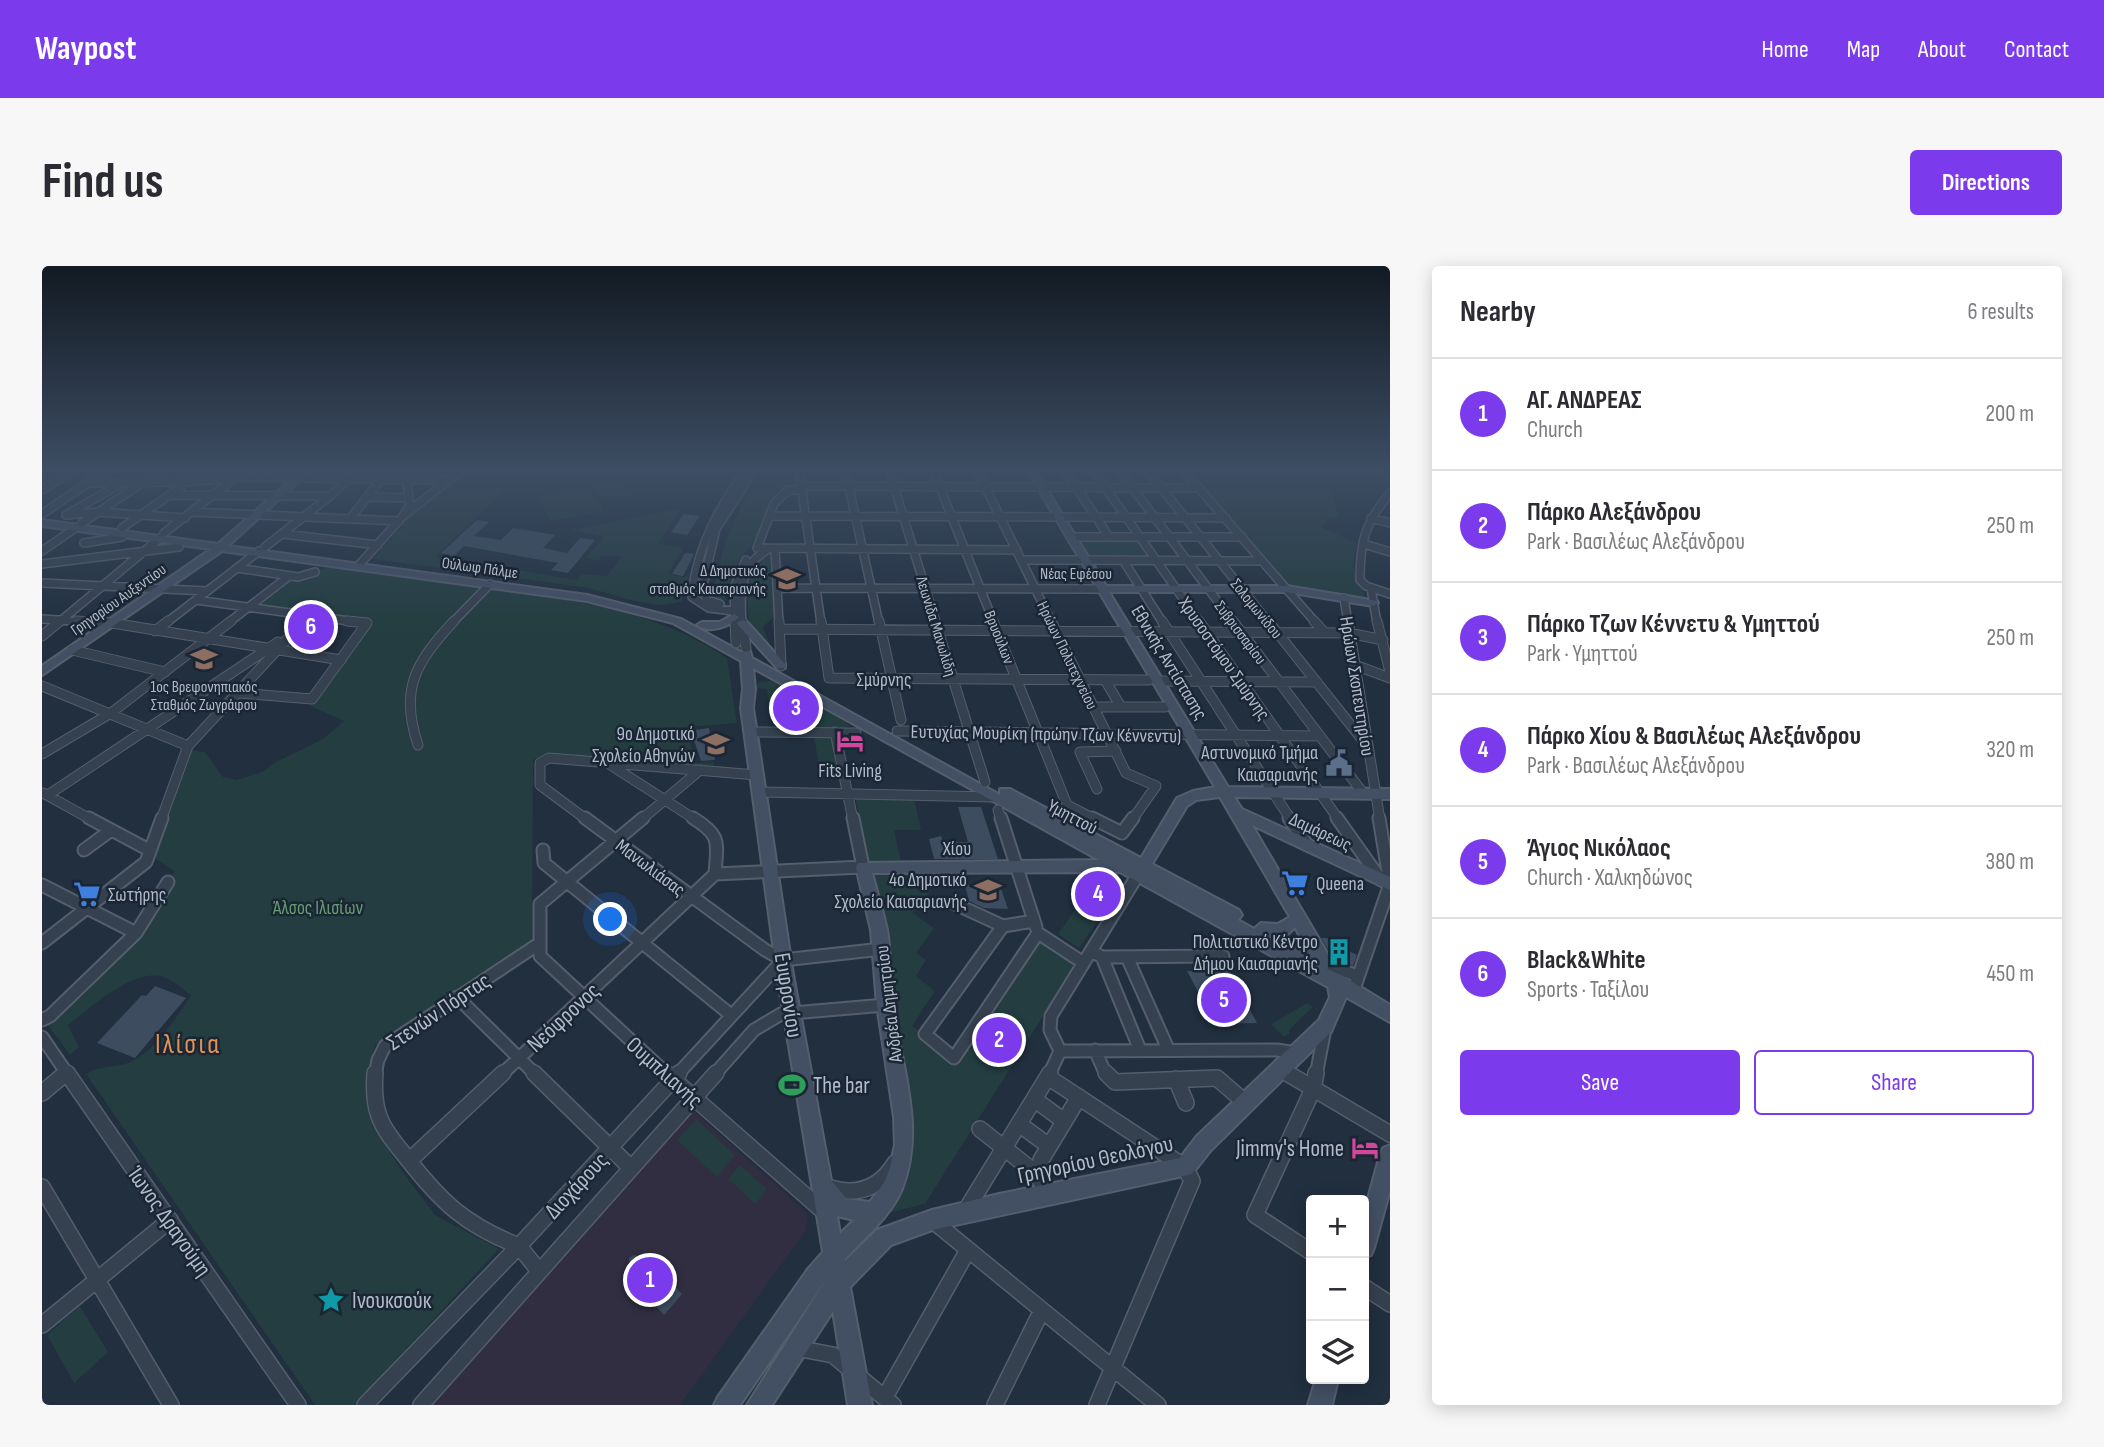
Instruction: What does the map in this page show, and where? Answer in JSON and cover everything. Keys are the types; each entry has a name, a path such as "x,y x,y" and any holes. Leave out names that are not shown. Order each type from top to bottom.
{"main road":[{"name":"Ούλωφ Πάλμε","path":"69,523 122,533 162,536"},
{"name":"Γρηγορίου Αυξεντίου","path":"42,671 225,544 248,523"},
{"name":"Εθνικής Αντίστασης","path":"1061,523 1082,560"},
{"name":"Εθνικής Αντίστασης","path":"1061,523 1220,792 1290,923 1317,964"},
{"name":"Ούλωφ Πάλμε","path":"79,525 604,595 670,611 702,625 741,650"},
{"name":"Ούλωφ Πάλμε","path":"361,563 600,600 664,616 741,650"},
{"name":"Νέας Εφέσου","path":"1098,589 1287,589 1373,603"},
{"path":"702,625 722,625 735,614 783,672 758,678 749,688"},
{"path":"42,662 72,650"},
{"name":"Υμηττού","path":"741,650 899,725 985,782 1141,870 1317,964"},
{"name":"Ευφρονίου","path":"741,650 749,688 747,708"},
{"name":"Ευφρονίου","path":"741,650 743,698 751,733 783,960 860,1405"},
{"name":"Υμηττού","path":"783,672 995,803 1122,866 1141,870 1261,930 1317,964 1338,984 1355,984 1390,1014"},
{"name":"Εθνικής Αντίστασης","path":"1153,681 1165,706 1185,735"},
{"name":"Εθνικής Αντίστασης","path":"1220,792 1236,812 1317,964"},
{"path":"1141,870 1182,802 1192,796 1220,792 1376,794"},
{"name":"Δαμάρεως","path":"1236,812 1387,883"},
{"name":"Χίου","path":"863,867 1122,866"},
{"name":"Ανδρέα Δημητρίου","path":"726,1405 808,1285 874,1213 893,1187 904,1145 903,1117 885,1005 882,949 863,867"},
{"path":"1261,930 1281,931 1290,923"},
{"name":"Γρηγορίου Θεολόγου","path":"759,1405 838,1284 884,1237 932,1220 1185,1167 1204,1143 1325,1026 1339,997 1338,984"},
{"path":"1369,1230 1390,1155"},
{"path":"822,1185 842,1208 874,1213"},
{"path":"1320,1405 1326,1384"}],"street":[{"path":"42,550 82,523"},
{"path":"84,543 105,540 122,533 131,523"},
{"path":"42,636 178,523"},
{"path":"155,631 297,523"},
{"path":"361,563 397,523"},
{"path":"710,523 700,547 692,597 701,605 735,614"},
{"path":"720,523 702,587 707,600 735,614"},
{"path":"741,650 735,614 737,577 746,559 757,548 768,523"},
{"path":"807,523 822,630"},
{"path":"857,523 899,725"},
{"name":"Λεωνίδα Μανωλίδη","path":"905,523 985,782"},
{"name":"Βρυούλων","path":"954,523 1067,805 1122,833"},
{"name":"Ηρώων Πολυτεχνείου","path":"1003,523 1126,773 1156,786 1122,833"},
{"path":"1100,523 1109,537"},
{"name":"Χρυσοστόμου Σμύρνης","path":"1131,523 1320,793 1387,883"},
{"name":"Συβρισσαρίου","path":"1161,523 1320,736 1376,794"},
{"name":"Σολομωνίδου","path":"1190,523 1367,745"},
{"path":"1230,523 1325,633"},
{"path":"1370,523 1360,567 1360,580 1371,588 1390,594"},
{"path":"283,534 378,545"},
{"path":"1071,537 1242,537"},
{"path":"99,557 105,540"},
{"path":"1364,544 1390,552"},
{"path":"42,565 179,547"},
{"path":"757,548 1017,550"},
{"path":"735,614 741,607 746,573 757,555 773,549"},
{"path":"773,549 783,672"},
{"path":"1021,560 1262,561"},
{"path":"1123,560 1307,845"},
{"path":"237,568 289,576 315,572"},
{"path":"42,754 111,713 289,576"},
{"path":"42,583 207,591"},
{"path":"418,745 408,707 409,690 417,669 437,641 490,584"},
{"name":"Νέας Εφέσου","path":"778,588 1098,589"},
{"path":"1371,588 1390,673"},
{"name":"Ηρώων Σκοπευτηρίου","path":"1344,598 1376,794 1387,883 1355,984"},
{"path":"196,600 367,623 312,699 239,693"},
{"path":"42,943 146,863 188,746 256,674 272,651 308,617"},
{"path":"42,619 112,623 272,651 341,660"},
{"path":"1379,622 1390,625"},
{"path":"780,629 1349,633 1386,646"},
{"name":"Σμύρνης","path":"822,630 829,678 1317,682"},
{"path":"72,650 165,671"},
{"path":"149,850 45,794 148,730 240,668 272,651"},
{"path":"1355,665 1390,678"},
{"path":"240,668 256,674"},
{"path":"1105,680 1121,707"},
{"path":"42,685 188,746"},
{"path":"1094,707 1165,706"},
{"name":"Ευτυχίας Μουρίκη (πρώην Τζων Κέννεντυ)","path":"899,725 970,732 1320,736"},
{"name":"Ανδρέα Δημητρίου","path":"835,732 863,867"},
{"path":"751,733 856,733"},
{"path":"1097,789 1080,752 1116,751"},
{"name":"Μανωλιάσας","path":"609,763 549,758 540,763 540,785 691,897 783,960"},
{"path":"609,763 757,775"},
{"path":"609,763 716,834 715,874"},
{"path":"566,882 700,770"},
{"path":"759,792 849,794 995,803 1036,927 1082,962"},
{"path":"84,850 110,831"},
{"path":"543,850 544,863 731,1015"},
{"name":"Χίου","path":"715,874 863,867"},
{"path":"965,1213 1048,1077 1060,1051 1049,1023 1082,962 1096,954 1141,870"},
{"name":"Νεόφρονος","path":"410,1160 715,874"},
{"path":"42,1020 50,1016 136,933 167,882"},
{"name":"Ουμπλιανής","path":"566,882 540,904 540,956 673,1080 827,1214"},
{"path":"42,885 136,933"},
{"path":"953,903 1003,926 1036,927"},
{"path":"1003,926 925,1034 954,1058 1036,927"},
{"name":"Στενών Πόρτας","path":"519,1246 497,1238 449,1206 410,1160 379,1118 375,1076 377,1056 385,1046 540,943"},
{"path":"783,960 882,949"},
{"path":"1096,954 1127,957 1223,956"},
{"path":"1096,954 1140,1050"},
{"path":"1127,957 1168,1049"},
{"name":"Διοχάρους","path":"365,1405 519,1246 783,960"},
{"path":"1317,964 1355,984"},
{"path":"457,997 631,1168"},
{"name":"Διοχάρους","path":"421,1405 754,1030 772,1017 792,1013 885,1005"},
{"path":"1306,1249 1255,1215 1313,1089 1325,1026"},
{"name":"Ίωνος Δραγούμη","path":"42,1037 298,1405"},
{"path":"1060,1051 1168,1049 1277,1050 1296,1053"},
{"path":"1095,1051 1112,1080 1217,1078 1247,1104"},
{"path":"1280,1069 1390,1134"},
{"path":"42,1093 67,1072"},
{"path":"1048,1077 1185,1167 1192,1181 1097,1405"},
{"path":"1176,1079 1186,1103"},
{"path":"1041,1160 1079,1097"},
{"path":"1034,1099 1065,1121"},
{"path":"1019,1124 1049,1146"},
{"path":"980,1129 1037,1174 1048,1195"},
{"path":"822,1185 844,1194 875,1186 891,1172 904,1145"},
{"path":"42,1187 171,1405"},
{"path":"42,1325 98,1282 170,1220"},
{"path":"932,1220 1158,1405"},
{"path":"519,1246 539,1271"},
{"path":"796,1348 826,1352 854,1371 889,1401 968,1250"},
{"path":"1369,1290 1390,1304"},
{"path":"995,1405 1042,1310"}],"shaded area":[{"path":"694,1111 808,1214 806,1230 680,1405 431,1405"}],"green space":[{"path":"405,523 470,523 435,557 577,580 582,574 607,576 622,556 602,556 598,561 586,558 604,537 571,530 606,523 672,523 658,543 684,548 668,574 684,578 690,573 682,601 658,605 582,587 373,559"},
{"path":"733,523 763,523 753,543 736,565 725,597 727,600 717,599 713,592"},
{"path":"1233,523 1324,523 1320,527 1357,543 1353,566 1366,601 1290,587"},
{"path":"1076,538 1138,538 1152,559 1089,558"},
{"path":"774,551 777,614 763,627 775,657 749,626 747,593 752,563"},
{"name":"Άλσος Ιλισίων","path":"335,563 581,602 643,618 673,629 727,658 737,723 687,727 694,763 714,762 714,765 702,768 605,762 547,753 533,760 532,943 375,1045 367,1072 373,1126 402,1171 435,1215 499,1249 354,1405 315,1405 86,1074 138,1058 164,1034 191,995 164,977 152,975 126,983 68,1025 79,1047 70,1055 47,1024 138,933 175,871 151,856 189,750 205,752 223,777 237,780 262,772 276,762 323,739 344,721 310,706 372,620 255,607 291,579 331,567"},
{"path":"772,681 841,718 850,726 842,729 791,725 786,717 770,716 767,689 756,688 759,682"},
{"path":"814,737 831,737 838,771 820,771"},
{"path":"855,796 914,798 921,830 894,830 901,863 867,863"},
{"path":"914,873 917,890 931,890 913,913 934,928 916,953 926,960 916,976 935,991 912,1026 958,1058 1040,941 1077,962 925,1204 888,1213 903,1181 911,1146 870,874"},
{"path":"1109,874 1119,880 1106,911 1098,910 1082,896 1083,890 1077,875"},
{"path":"1078,906 1099,919 1079,948 1058,934"},
{"path":"1307,1003 1313,1007 1284,1037 1271,1024"},
{"path":"696,1119 735,1155 717,1177 677,1140"},
{"path":"740,1165 767,1189 755,1204 728,1179"},
{"path":"80,1306 108,1352 74,1383 47,1335"}],"building":[{"path":"474,523 488,523 474,536 501,540 513,528 555,535 543,548 567,553 580,538 595,540 568,573 551,570 558,563 464,546 454,556 441,553"},
{"path":"677,523 695,523 687,535 671,532"},
{"path":"685,553 694,554 683,576 672,574"},
{"name":"9ο Δημοτικό Σχολείο Αθηνών","path":"709,728 715,760 701,761 693,737 697,737 696,730"},
{"path":"958,807 981,807 998,859 934,859 929,839 941,836 943,842 968,842"},
{"name":"4ο Δημοτικό Σχολείο Καισαριανής","path":"965,885 1000,886 1008,909 984,908 969,901"},
{"name":"Πολιτιστικό Κέντρο Δήμου Καισαριανής","path":"1321,938 1328,938 1335,948 1343,952 1345,949 1357,955 1353,966 1331,954"},
{"path":"1210,964 1217,970 1229,970 1257,1023 1215,1024 1187,971 1195,971 1198,965"},
{"path":"155,986 186,998 135,1058 97,1043 142,995 146,996"},
{"path":"643,1253 682,1294 664,1315 626,1274 630,1269 629,1258 634,1255 640,1257"}],"place":[{"name":"Δ Δημοτικός σταθμός Καισαριανής","path":"787,579"},
{"name":"Black&White","path":"311,627"},
{"name":"1ος Βρεφονηπιακός Σταθμός Ζωγράφου","path":"204,659"},
{"name":"Πάρκο Τζων Κέννετυ & Υμηττού","path":"796,708"},
{"name":"Fits Living","path":"850,741"},
{"name":"9ο Δημοτικό Σχολείο Αθηνών","path":"716,744"},
{"name":"Αστυνομικό Τμήμα Καισαριανής","path":"1339,763"},
{"name":"Queena","path":"1295,883"},
{"name":"4ο Δημοτικό Σχολείο Καισαριανής","path":"988,890"},
{"name":"Σωτήρης","path":"87,894"},
{"name":"Πάρκο Χίου & Βασιλέως Αλεξάνδρου","path":"1098,894"},
{"name":"Πολιτιστικό Κέντρο Δήμου Καισαριανής","path":"1339,952"},
{"name":"Άγιος Νικόλαος","path":"1224,1000"},
{"name":"Πάρκο Αλεξάνδρου","path":"999,1040"},
{"name":"The bar","path":"792,1085"},
{"name":"Jimmy's Home","path":"1365,1148"},
{"name":"ΑΓ. ΑΝΔΡΕΑΣ","path":"650,1280"},
{"name":"Ινουκσούκ","path":"331,1300"}],"district":[{"name":"Iλίσια","path":"188,1043"}]}
